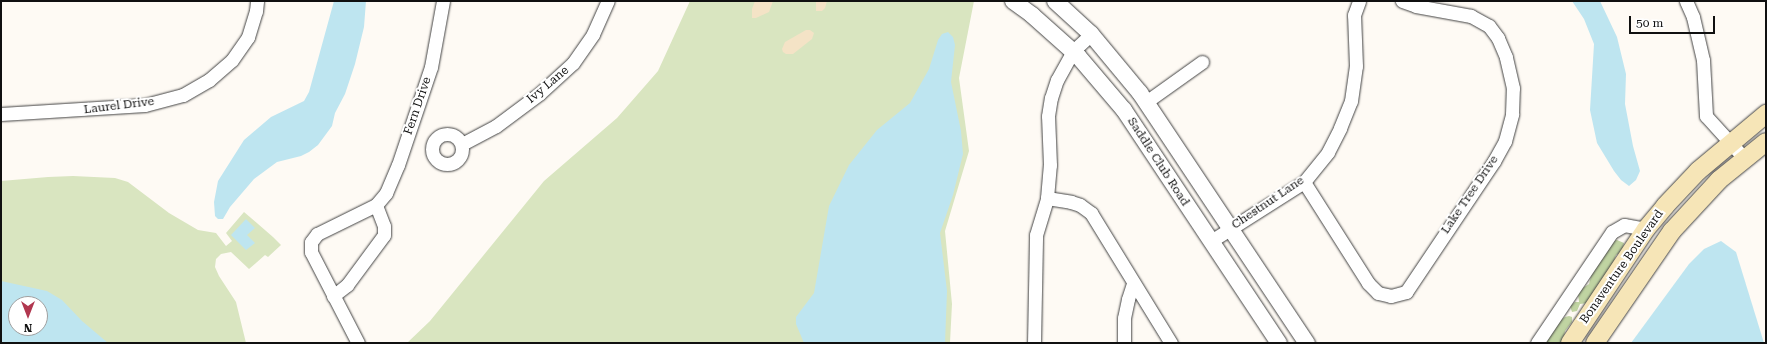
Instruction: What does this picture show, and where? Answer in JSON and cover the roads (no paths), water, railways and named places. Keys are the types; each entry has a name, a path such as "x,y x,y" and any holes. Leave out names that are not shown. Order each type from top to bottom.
{"main road":[{"name":"Bonaventure Boulevard","path":"1570,343 1646,229 1698,171 1766,114"},
{"name":"Bonaventure Boulevard","path":"1595,343 1672,230 1719,180 1766,142"}],"street":[{"name":"Laurel Drive","path":"1,114 145,105 183,95 209,80 232,60 248,37 256,11 257,1"},
{"name":"Fern Drive","path":"358,343 311,252 311,242 317,234 376,205 386,193 398,165 431,66 443,1"},
{"name":"Ivy Lane","path":"462,144 496,126 539,94 573,63 593,34 608,1"},
{"name":"Saddle Club Road","path":"1055,1 1092,34 1146,102 1232,228 1307,343"},
{"name":"Chestnut Lane","path":"1211,241 1304,182 1328,152 1351,101 1356,66 1354,15 1359,1"},
{"name":"Lake Tree Drive","path":"1304,182 1368,283 1378,293 1391,296 1406,292 1498,155 1505,142 1512,114 1513,88 1506,57 1498,38 1489,26 1471,16 1416,6 1402,1"},
{"path":"1686,1 1692,17 1703,60 1704,112 1709,121 1729,144 1745,159"},
{"name":"Saddle Club Road","path":"1015,2 1073,51 1124,110 1279,343"},
{"path":"1034,343 1036,234 1047,198 1050,165 1048,116 1050,98 1057,80 1073,51 1092,34"},
{"name":"Saddle Club Road","path":"1146,102 1202,62"},
{"path":"1047,198 1080,205 1091,213 1133,284 1171,343"},
{"path":"333,296 346,284 384,235 384,226 376,205"},
{"path":"1537,343 1612,232 1624,225 1646,229"},
{"path":"1124,343 1124,318 1133,284"}],"water":[{"path":"334,1 366,1 364,27 355,64 345,94 335,113 332,126 318,145 309,152 301,156 277,162 254,179 230,207 223,219 218,219 215,216 214,202 218,181 244,140 271,117 304,101 309,92"},
{"path":"1572,1 1600,1 1617,37 1626,74 1625,104 1633,146 1640,171 1636,180 1629,186 1621,180 1614,171 1597,143 1590,110 1594,44 1584,19"},
{"path":"948,32 953,37 955,45 951,82 961,131 963,154 953,195 940,233 947,291 945,343 804,343 796,324 796,317 814,293 829,206 849,165 877,130 910,103 929,69 938,40 942,34"},
{"path":"246,219 255,228 247,235 255,243 246,250 231,235"},
{"path":"1721,241 1736,252 1764,343 1631,343 1689,264 1704,249"},
{"path":"1,281 47,291 62,300 82,321 108,343 1,343"}]}
